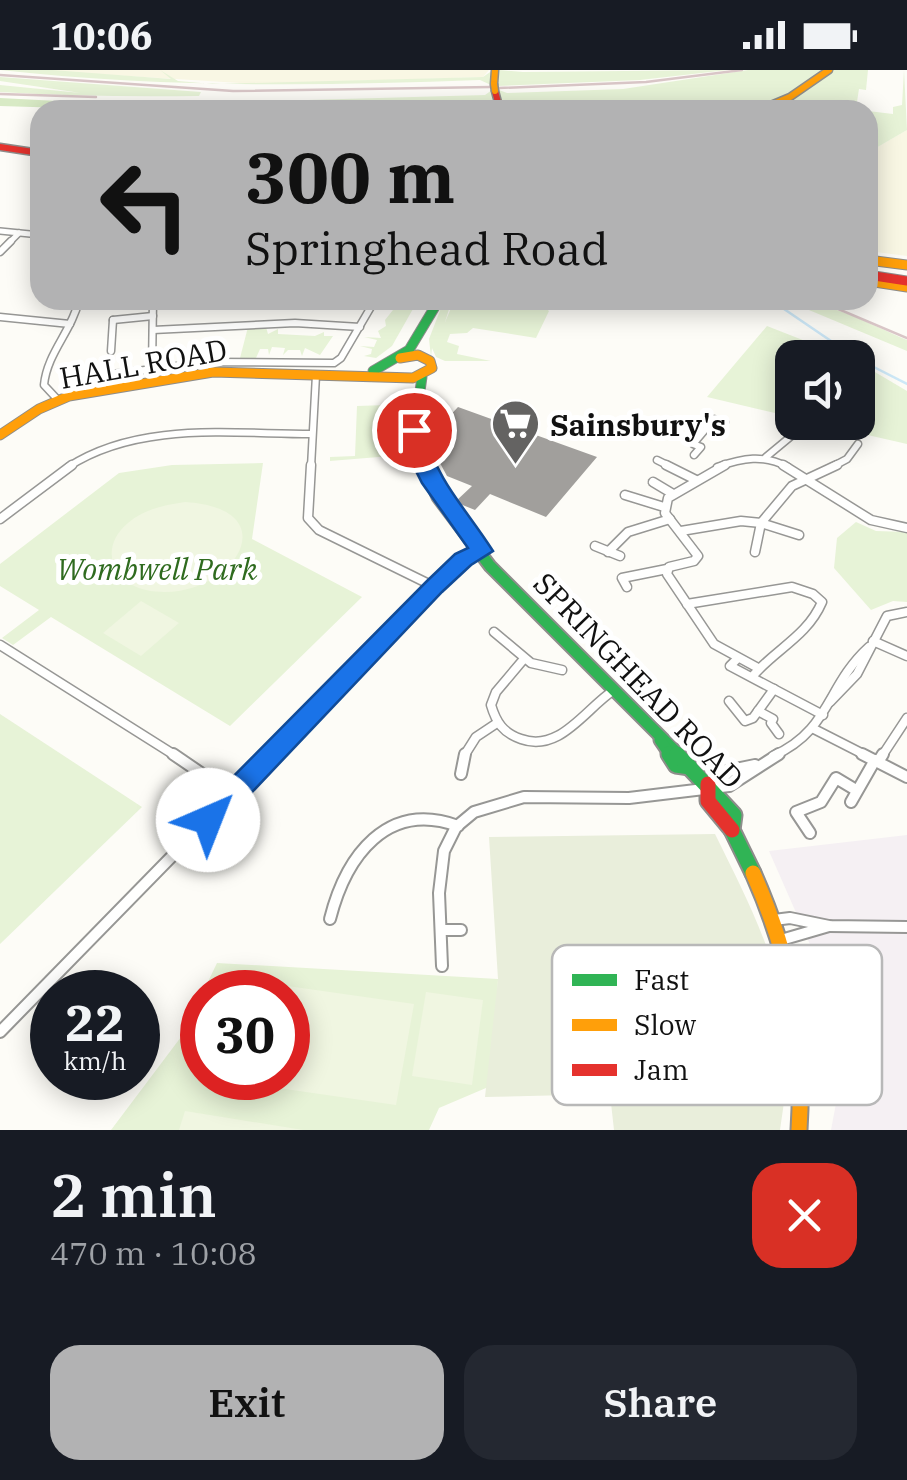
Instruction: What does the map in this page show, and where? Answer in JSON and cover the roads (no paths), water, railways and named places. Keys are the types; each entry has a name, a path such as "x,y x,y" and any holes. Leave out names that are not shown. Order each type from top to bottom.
{"main road":[{"path":"783,100 829,70"},
{"path":"0,143 30,148"},
{"path":"878,261 907,265"},
{"path":"878,276 907,280"},
{"path":"400,376 392,370 397,360 415,344 435,310"},
{"path":"422,376 432,369 424,358 423,336 436,310"},
{"name":"HALL ROAD","path":"362,374 397,360 424,358"},
{"name":"HALL ROAD","path":"0,435 58,400 213,372 422,376"},
{"name":"SPRINGHEAD ROAD","path":"400,376 416,401"},
{"name":"SPRINGHEAD ROAD","path":"422,376 414,430 422,463 442,499 524,599 708,784 708,801 732,830 782,945"},
{"name":"SPRINGHEAD ROAD","path":"799,1130 801,1105"}],"street":[{"path":"0,231 30,234"},
{"path":"0,252 19,233"},
{"path":"58,400 44,384 44,375 50,355 76,310"},
{"path":"152,369 153,310"},
{"path":"88,377 222,361 332,363 341,358 370,310"},
{"path":"111,351 113,318 153,316"},
{"path":"0,317 70,324"},
{"path":"153,330 306,323 360,327"},
{"path":"316,375 306,508 311,523 434,587"},
{"path":"694,455 701,447 693,444 706,427 714,419 725,422"},
{"path":"0,520 88,456 120,444 177,436 311,434"},
{"path":"766,458 787,440"},
{"path":"755,552 761,524 779,496 807,477 848,460 858,444"},
{"path":"664,507 672,494 732,458 766,458 807,477 863,518 884,526 907,528"},
{"path":"657,460 696,480"},
{"path":"653,482 672,494"},
{"path":"626,496 664,507 698,558 622,578 627,587"},
{"path":"608,552 628,532 670,519"},
{"path":"681,532 741,521 799,536"},
{"path":"595,546 620,556"},
{"path":"0,1032 434,587 463,560 482,551"},
{"path":"668,568 714,644 758,668"},
{"path":"687,604 771,588 806,590 816,595 822,602 820,608 786,650 768,656 752,678"},
{"path":"708,784 716,773 756,766 792,750 814,729 830,702 853,681 884,625 907,614"},
{"path":"494,632 523,660 546,670 562,670"},
{"path":"871,644 907,656"},
{"path":"0,645 127,722 232,794"},
{"path":"738,658 730,666 824,714"},
{"path":"523,660 492,699 497,723 519,739 552,740 570,732 592,704 614,690"},
{"path":"730,701 745,721 774,689"},
{"path":"758,711 773,719 771,723 779,734"},
{"path":"856,790 907,718"},
{"path":"461,774 464,752 480,732 497,723"},
{"path":"814,729 907,777"},
{"path":"442,966 442,859 458,826 486,808 534,795 644,797 708,784 720,788 741,781 756,766"},
{"path":"810,834 796,812 821,802 836,778 859,792 851,802"},
{"path":"330,919 344,874 396,822 428,814 458,826"},
{"path":"774,920 907,928"},
{"path":"781,940 828,926"},
{"path":"442,930 461,930"}],"waterway":[{"path":"785,310 830,340"},
{"path":"875,368 907,384"}],"railway":[{"path":"499,88 646,82 742,70"},
{"path":"0,75 233,91 491,87"},
{"path":"0,94 96,97"},
{"path":"841,310 907,338"}],"place":[{"name":"Sainsbury's","path":"515,466"}],"park label":[{"name":"Wombwell Park","path":"157,568"}]}
